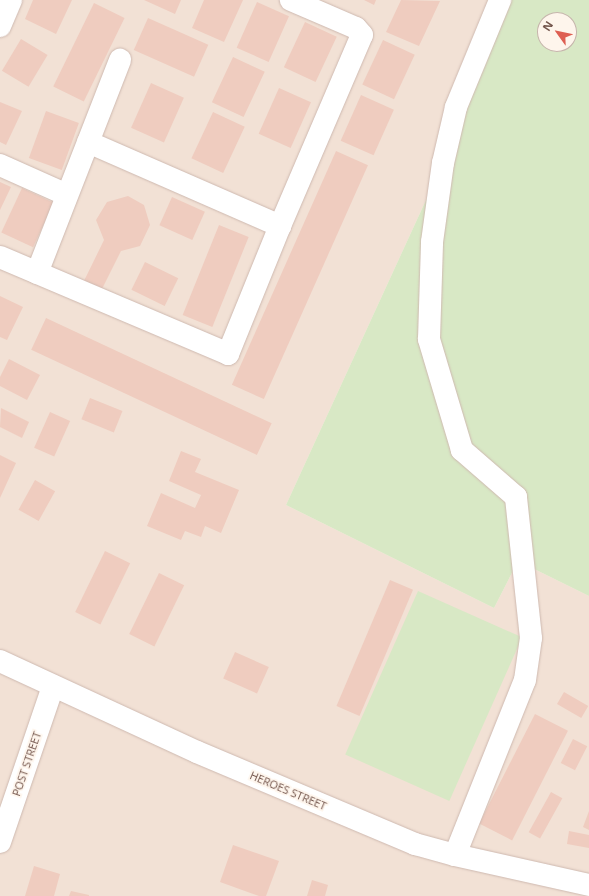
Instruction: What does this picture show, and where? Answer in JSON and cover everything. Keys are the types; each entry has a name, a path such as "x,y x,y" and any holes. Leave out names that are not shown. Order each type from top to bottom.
{"street":[{"path":"0,26 11,0"},
{"path":"0,258 228,354 280,226 362,35 356,28 291,0"},
{"path":"455,855 525,680 531,638 516,497 462,450 429,339 432,242 443,163 456,107 500,0"},
{"path":"37,273 120,60"},
{"path":"88,142 280,226"},
{"path":"0,165 67,195"},
{"name":"HEROES STREET","path":"0,661 197,752 416,844 455,855 589,885"},
{"name":"POST STREET","path":"0,842 53,686"}],"shaded area":[{"path":"0,0 500,0 443,163 286,505 494,608 518,561 589,596 589,896 0,896"}],"green space":[{"path":"500,0 589,0 589,596 518,561 494,608 286,505 443,163"},
{"path":"418,591 522,637 449,801 345,755"}],"building":[{"path":"33,0 72,0 56,34 25,19"},
{"path":"144,0 181,0 175,14"},
{"path":"204,0 243,0 224,42 192,28"},
{"path":"364,0 376,0 374,5"},
{"path":"401,0 440,1 419,46 386,32"},
{"path":"257,2 289,16 269,62 237,48"},
{"path":"94,3 125,18 84,101 53,87"},
{"path":"148,18 208,45 194,77 134,50"},
{"path":"305,22 337,37 316,82 284,67"},
{"path":"21,39 48,55 29,87 2,71"},
{"path":"383,40 415,55 394,99 362,84"},
{"path":"233,57 265,72 244,117 212,102"},
{"path":"151,83 184,98 164,142 131,128"},
{"path":"279,88 311,102 291,148 259,134"},
{"path":"361,95 394,110 374,155 341,141"},
{"path":"0,102 22,111 6,145 0,142"},
{"path":"46,111 79,123 62,170 29,158"},
{"path":"213,112 245,127 223,173 191,158"},
{"path":"336,151 368,165 264,399 232,385"},
{"path":"0,182 11,187 0,210"},
{"path":"22,188 54,203 33,247 1,232"},
{"path":"128,196 144,205 150,225 140,246 121,251 101,291 83,283 104,240 96,220 107,202"},
{"path":"172,197 205,212 192,240 159,225"},
{"path":"219,225 249,237 212,327 183,315"},
{"path":"145,262 178,278 165,306 131,290"},
{"path":"0,296 23,307 7,340 0,337"},
{"path":"46,318 272,423 257,455 31,350"},
{"path":"9,359 40,375 27,400 0,386 0,377"},
{"path":"90,398 122,411 114,432 81,419"},
{"path":"1,408 29,422 22,438 0,427"},
{"path":"50,412 70,421 54,457 34,448"},
{"path":"181,451 201,459 195,472 239,490 221,533 205,526 201,537 185,531 181,540 147,526 161,493 195,508 201,495 169,481"},
{"path":"0,455 16,463 0,498"},
{"path":"35,480 55,491 39,521 19,510"},
{"path":"105,551 130,563 100,624 75,612"},
{"path":"159,573 184,585 154,646 129,634"},
{"path":"390,580 413,590 359,716 336,706"},
{"path":"235,652 269,667 257,694 223,678"},
{"path":"564,692 588,706 581,718 557,704"},
{"path":"535,714 568,731 512,840 479,824"},
{"path":"573,739 587,746 575,770 561,763"},
{"path":"551,792 562,798 540,839 529,832"},
{"path":"589,811 589,830 583,827"},
{"path":"569,831 589,835 589,848 567,844"},
{"path":"233,845 279,861 266,896 259,896 220,882"},
{"path":"34,866 60,874 54,896 25,896"},
{"path":"312,880 328,885 325,896 307,896"},
{"path":"71,891 89,895 89,896 69,896"}]}
